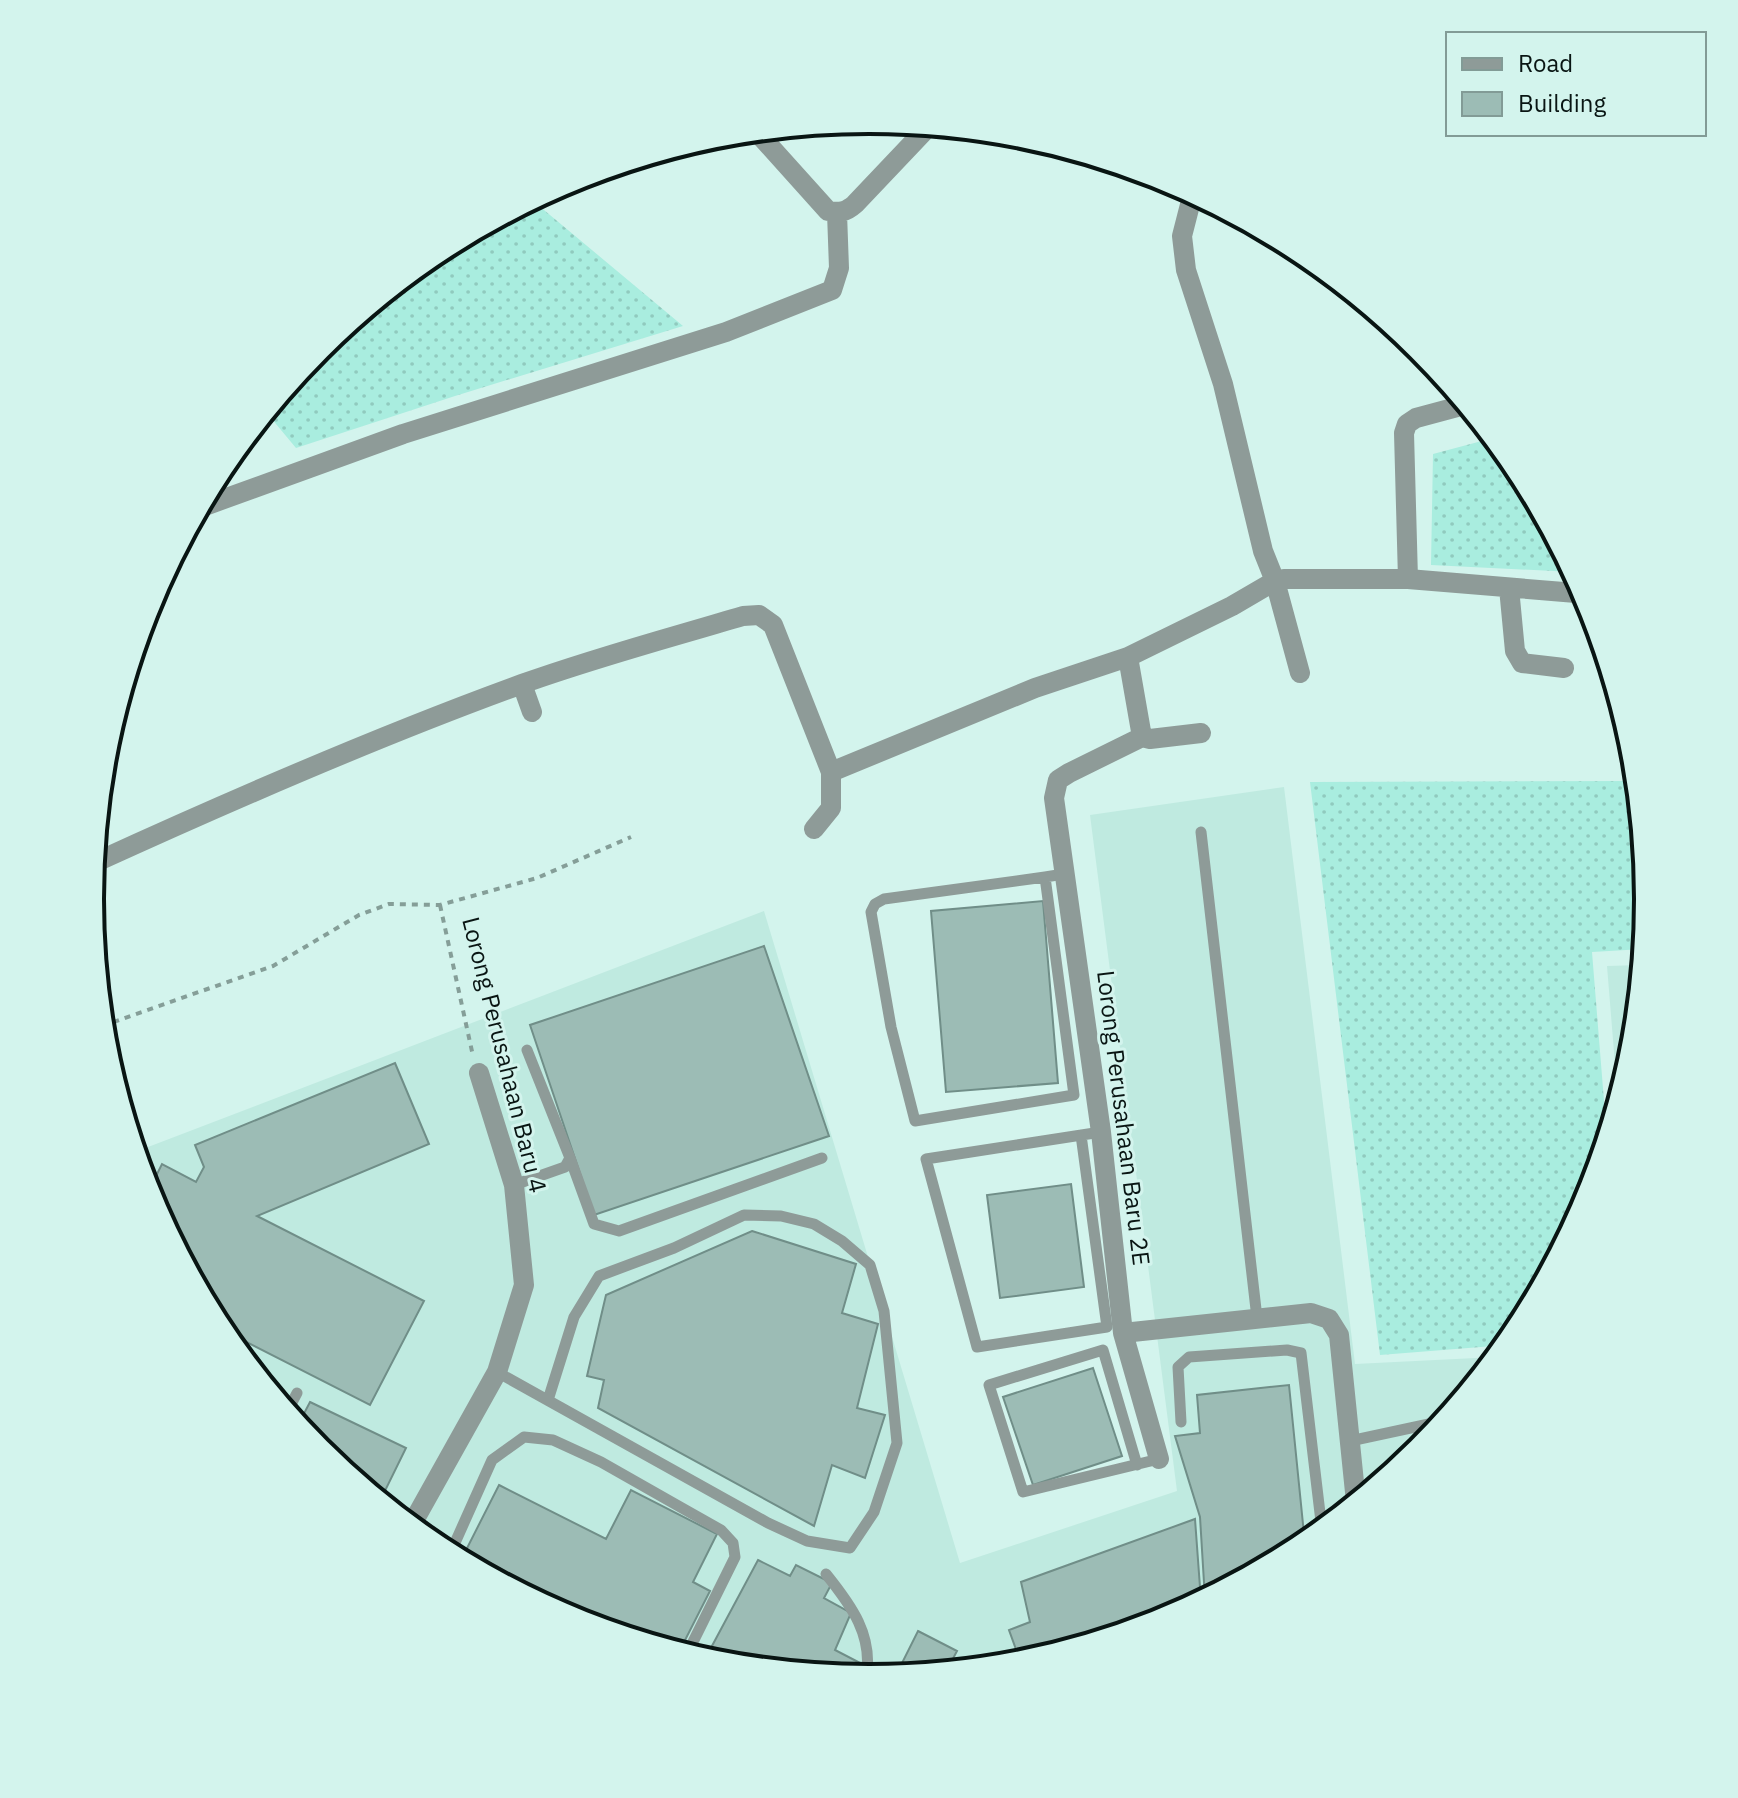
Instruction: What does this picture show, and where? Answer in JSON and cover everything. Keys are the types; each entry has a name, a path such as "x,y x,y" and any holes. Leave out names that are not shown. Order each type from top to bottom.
{"street":[{"path":"766,142 828,211 837,213 846,212 855,204 919,136"},
{"path":"1190,205 1182,236 1186,270 1223,384 1263,551 1275,581 1300,673"},
{"path":"215,502 403,434 726,332 832,290 839,268 837,213"},
{"path":"1408,579 1404,433 1407,424 1416,418 1455,408"},
{"path":"831,772 1035,688 1128,657 1232,606 1275,581 1408,579 1570,593"},
{"path":"1509,588 1518,660 1564,668"},
{"path":"106,858 258,788 522,684 743,616 759,615 773,625 831,772 831,808 814,829"},
{"path":"1128,657 1142,737 1150,739 1201,733"},
{"path":"522,684 532,712"},
{"name":"Lorong Perusahaan Baru 2E","path":"1142,737 1058,780 1054,798 1055,875 1091,1134 1123,1333 1159,1459"},
{"name":"Lorong Perusahaan Baru 4","path":"417,1516 497,1372 524,1285 514,1185 479,1073"},
{"path":"1123,1333 1311,1313 1329,1319 1339,1335 1355,1489"}],"lane":[{"path":"1201,832 1257,1318"},
{"path":"1055,875 1074,1095 915,1121 891,1027 871,912 875,904 884,899 1055,875"},
{"path":"527,1050 594,1224 619,1231 822,1158"},
{"path":"1091,1134 1107,1327 977,1347 926,1159 1091,1134"},
{"path":"514,1185 565,1167 570,1158"},
{"path":"497,1372 781,1529 807,1541 850,1548 874,1512 897,1443 884,1311 870,1265 842,1241 814,1224 781,1216 744,1215 674,1248 599,1276 574,1317 548,1400"},
{"path":"1137,1465 1103,1350 989,1385 1023,1492 1137,1465 1159,1459"},
{"path":"1181,1422 1178,1367 1189,1357 1287,1350 1301,1353 1320,1516"},
{"path":"293,1401 297,1393"},
{"path":"1350,1441 1424,1425"},
{"path":"455,1542 492,1460 524,1437 553,1440 601,1462 721,1530 733,1543 735,1557 693,1643"},
{"path":"826,1574 851,1606 867,1643 866,1664"}],"path":[{"path":"115,1022 273,966 359,915 389,904 440,905 537,878 631,837"},
{"name":"Lorong Perusahaan Baru 4","path":"440,905 458,997 479,1073"}],"shaded area":[{"path":"542,208 683,326 455,396 296,448 273,420 328,358 403,292 444,263 487,236"},
{"path":"1482,441 1532,516 1560,571 1431,565 1433,454"},
{"path":"1624,781 1632,849 1632,950 1592,952 1605,1108 1576,1192 1555,1237 1532,1282 1489,1346 1380,1355 1310,782"},
{"path":"1284,787 1355,1364 1481,1358 1410,1440 1335,1506 1251,1562 1162,1606 1067,1638 1018,1649 969,1657 869,1664 769,1657 720,1649 671,1638 576,1606 486,1562 444,1535 403,1506 328,1440 262,1365 233,1324 206,1281 162,1192 146,1148 764,911 960,1563 1177,1491 1090,815"},
{"path":"1630,965 1615,1065 1607,966"}],"building":[{"path":"1043,901 1058,1083 946,1092 931,911"},
{"path":"764,946 829,1136 594,1215 530,1025"},
{"path":"395,1063 429,1144 257,1216 424,1301 370,1405 245,1341 233,1324 183,1237 156,1176 162,1164 196,1182 204,1167 195,1145"},
{"path":"1071,1184 1084,1287 1000,1298 987,1195"},
{"path":"752,1231 856,1264 842,1313 878,1324 857,1408 885,1415 865,1478 832,1465 814,1526 598,1408 604,1380 587,1376 606,1295"},
{"path":"1093,1368 1122,1456 1033,1485 1003,1397"},
{"path":"1289,1385 1303,1528 1251,1562 1204,1586 1200,1517 1175,1436 1200,1433 1197,1395"},
{"path":"310,1402 406,1448 385,1491 328,1440 304,1414"},
{"path":"499,1485 606,1539 631,1490 717,1534 693,1582 710,1591 685,1641 576,1606 466,1549"},
{"path":"1195,1519 1200,1588 1162,1606 1067,1638 1016,1649 1009,1630 1030,1622 1021,1582"},
{"path":"758,1560 790,1576 796,1565 832,1583 824,1598 851,1613 835,1650 861,1664 769,1657 711,1647"},
{"path":"918,1631 957,1651 953,1659 902,1663"}]}
